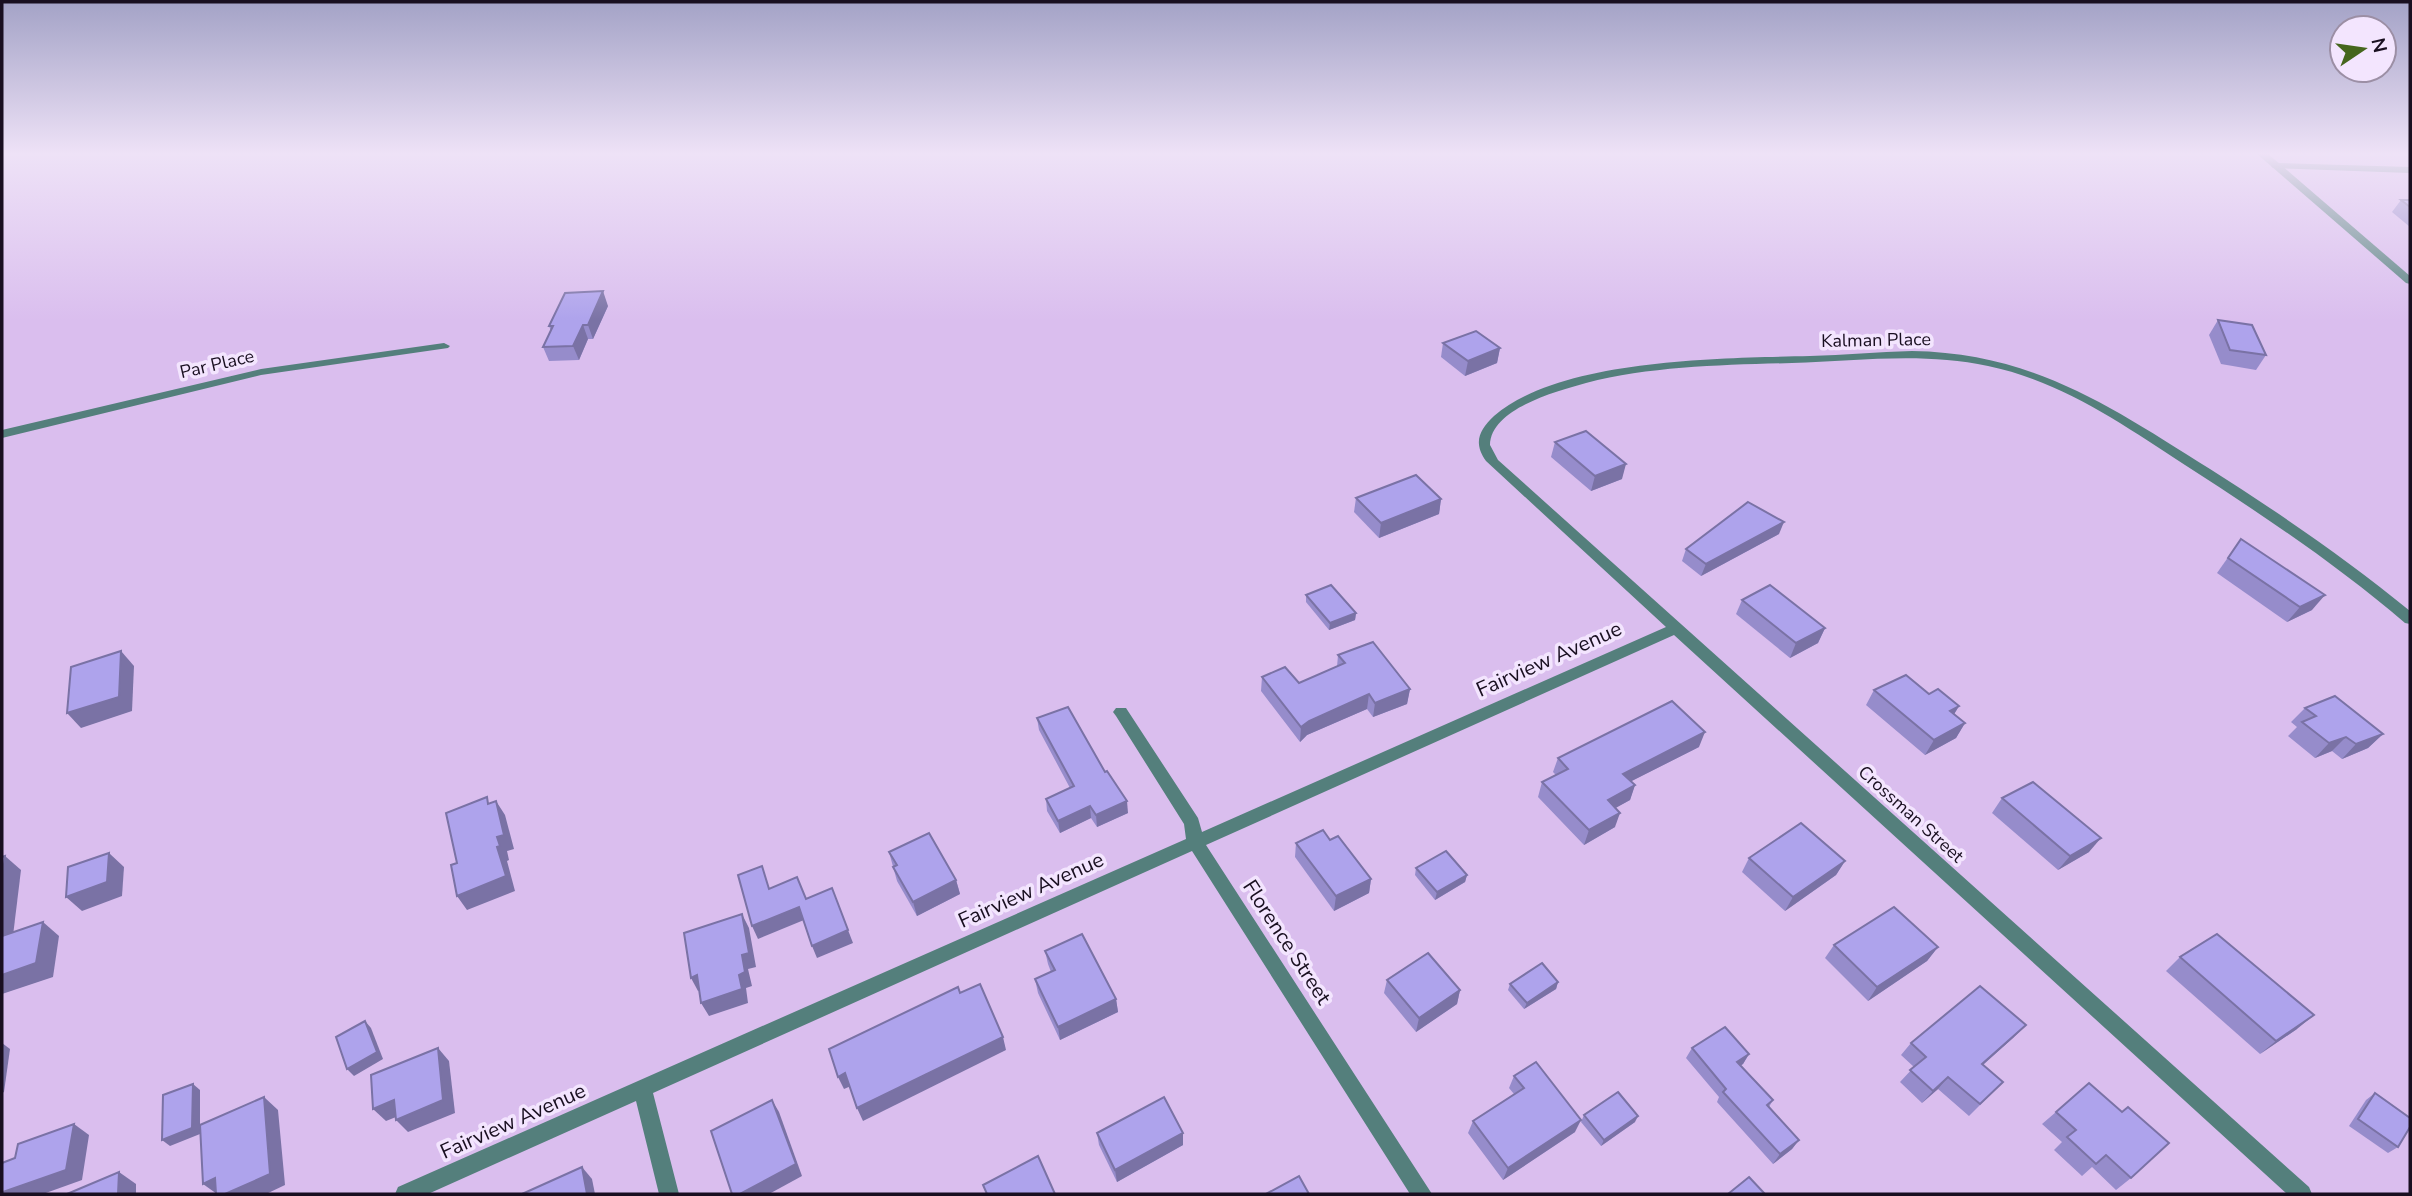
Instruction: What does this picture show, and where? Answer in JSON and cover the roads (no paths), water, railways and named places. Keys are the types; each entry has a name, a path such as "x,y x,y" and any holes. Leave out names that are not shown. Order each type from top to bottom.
{"street":[{"path":"2326,209 2410,281"},
{"name":"Par Place","path":"2,434 261,372 444,346"},
{"name":"Kalman Place","path":"1494,463 1483,447 1484,438 1492,423 1503,414 1546,393 1620,372 1721,362 1928,355 1978,361 2045,380 2113,413 2298,531 2410,619"},
{"name":"Crossman Street","path":"1494,463 2302,1194"},
{"name":"Fairview Avenue","path":"405,1194 1676,628"},
{"name":"Florence Street","path":"1121,712 1192,823 1195,842 1422,1194"},
{"path":"642,1088 669,1194"}]}
